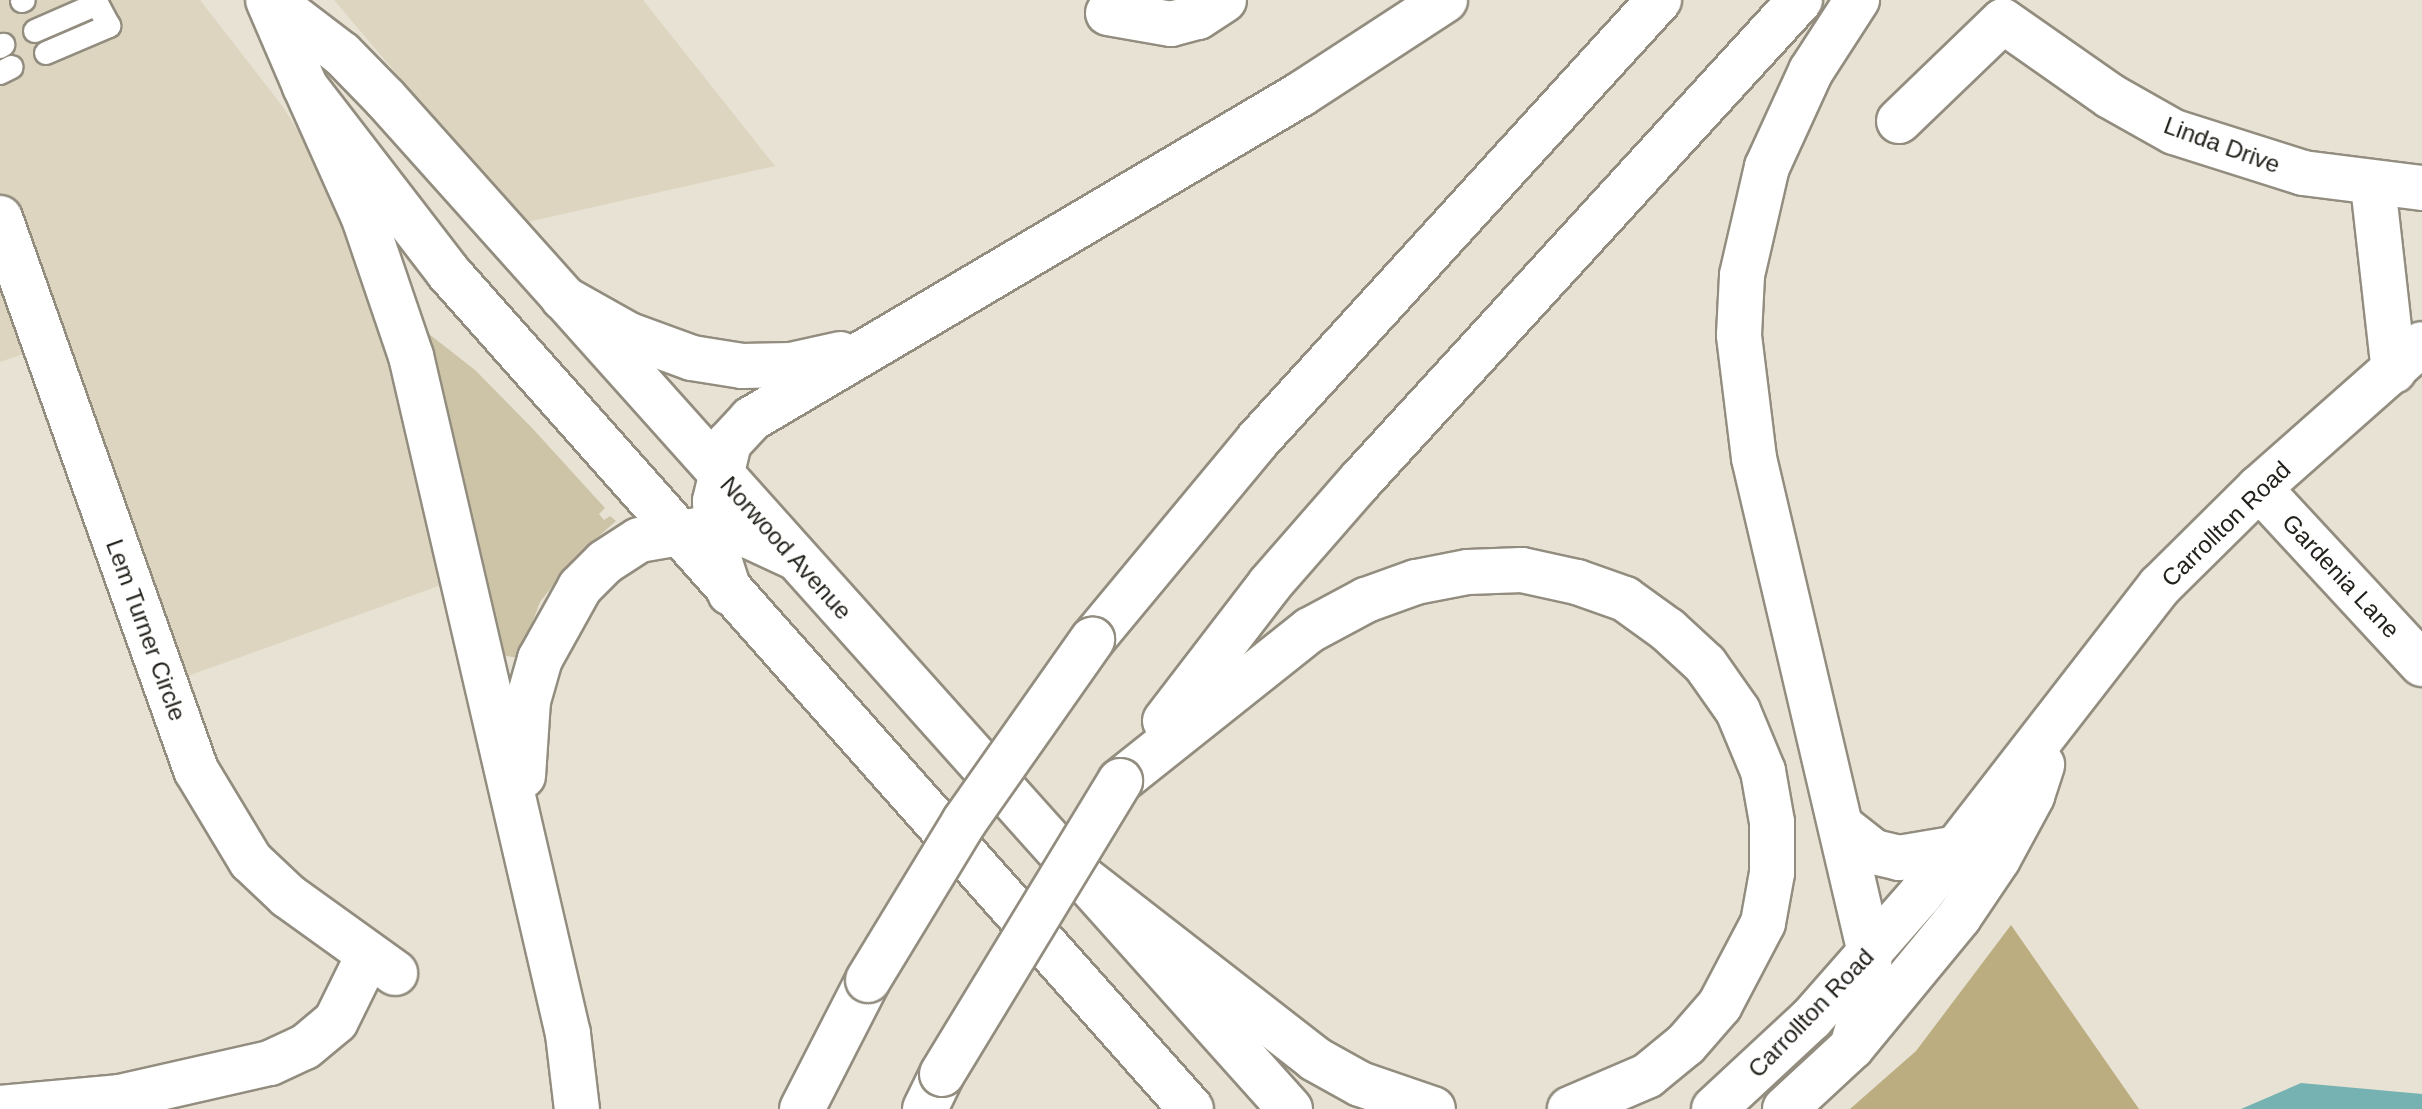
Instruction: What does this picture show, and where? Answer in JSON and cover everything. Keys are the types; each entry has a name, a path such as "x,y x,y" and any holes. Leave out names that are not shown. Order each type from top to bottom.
{"main road":[{"name":"Norwood Avenue","path":"269,0 305,86 448,272 693,529"},
{"name":"Norwood Avenue","path":"269,0 342,54 385,98 1290,1109"},
{"path":"1108,13 1171,24 1198,17 1224,0"},
{"path":"693,529 719,474 729,443 751,419 1301,94 1445,0"},
{"path":"802,1109 868,980 964,822 1092,640 1257,441 1659,0"},
{"path":"933,1091 1120,781 1172,726 1270,584 1360,481 1800,0"},
{"path":"1852,1047 1866,999 1870,953 1754,458 1739,335 1742,275 1767,167 1811,71 1857,0"},
{"name":"Linda Drive","path":"1899,121 2003,21 2110,96 2174,132 2251,160 2373,185 2422,188"},
{"path":"305,86 364,218 411,356 568,1034 577,1109"},
{"path":"2373,185 2408,357"},
{"name":"Lem Turner Circle","path":"0,218 196,770 251,861 381,965 336,1021 305,1047 270,1063 120,1097 0,1108"},
{"path":"563,298 629,335 687,357 730,364 791,365 867,349"},
{"name":"Carrollton Road","path":"1714,1109 1811,1019 1870,953 1958,848 2160,586 2259,488 2408,357"},
{"name":"Gardenia Lane","path":"2259,488 2422,664"},
{"path":"523,835 528,701 557,624 580,587 605,562 639,540 693,529 751,537 796,558"},
{"path":"693,529 730,593 1191,1109"},
{"path":"1172,726 1310,630 1366,600 1416,582 1468,572 1522,570 1577,582 1625,599 1705,664 1738,711 1763,771 1772,822 1772,873 1763,923 1720,1005 1686,1044 1647,1076 1570,1109"},
{"name":"Carrollton Road","path":"1785,1109 1852,1047 1911,980 1998,859 2032,796 2054,726"},
{"path":"1841,826 1874,852 1899,858 1958,848"},
{"path":"1088,882 1315,1059 1360,1084 1433,1109"}],"lane":[{"path":"35,31 96,2 109,26 46,53"}],"shaded area":[{"path":"0,0 200,0 283,107 327,178 385,319 444,584 146,691 29,352 0,362"},
{"path":"334,0 643,0 775,166 523,223"},
{"path":"429,334 475,370 533,429 605,508 599,514 604,520 610,516 616,521 574,558 540,602 519,658 493,654 442,421"},
{"path":"2011,925 2139,1109 1850,1109 1916,1051"}],"water":[{"path":"2301,1083 2422,1094 2422,1109 2241,1109"}]}
